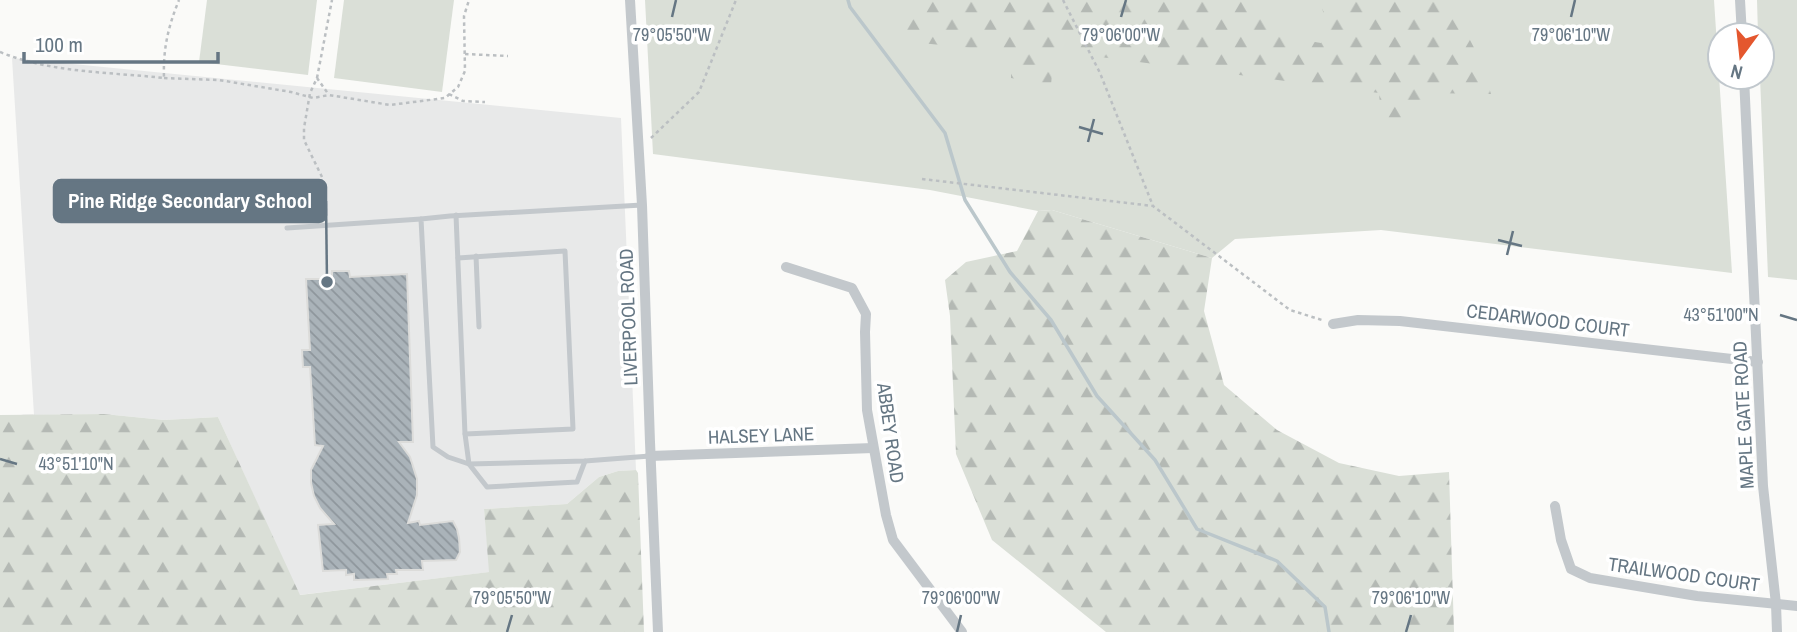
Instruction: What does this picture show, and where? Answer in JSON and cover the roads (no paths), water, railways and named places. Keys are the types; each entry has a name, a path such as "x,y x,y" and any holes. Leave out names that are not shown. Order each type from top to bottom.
{"street":[{"name":"LIVERPOOL ROAD","path":"630,0 642,205 658,632"},
{"path":"1740,0 1741,21"},
{"name":"MAPLE GATE ROAD","path":"1745,91 1763,486 1777,632"},
{"name":"ABBEY ROAD","path":"786,267 852,288 866,314 867,410 893,540 956,630"},
{"name":"CEDARWOOD COURT","path":"1333,324 1358,320 1400,321 1758,362"},
{"name":"HALSEY LANE","path":"650,456 873,448"},
{"name":"TRAILWOOD COURT","path":"1555,506 1561,540 1571,569 1590,578 1697,596 1776,604"},
{"path":"1776,604 1797,606"}],"lane":[{"path":"287,228 642,205"},
{"path":"456,215 465,434 469,464 487,487 577,482 585,461"},
{"path":"421,219 433,447 448,457 469,464 585,461 650,456"},
{"path":"458,258 565,251 573,429 465,434"},
{"path":"476,256 479,327"}],"waterway":[{"path":"848,0 850,7 945,133 965,200 1010,272 1051,320 1097,396 1155,460 1197,529 1277,561 1325,607 1329,632"}],"place":[{"name":"Pine Ridge Secondary School","path":"327,282"}]}
